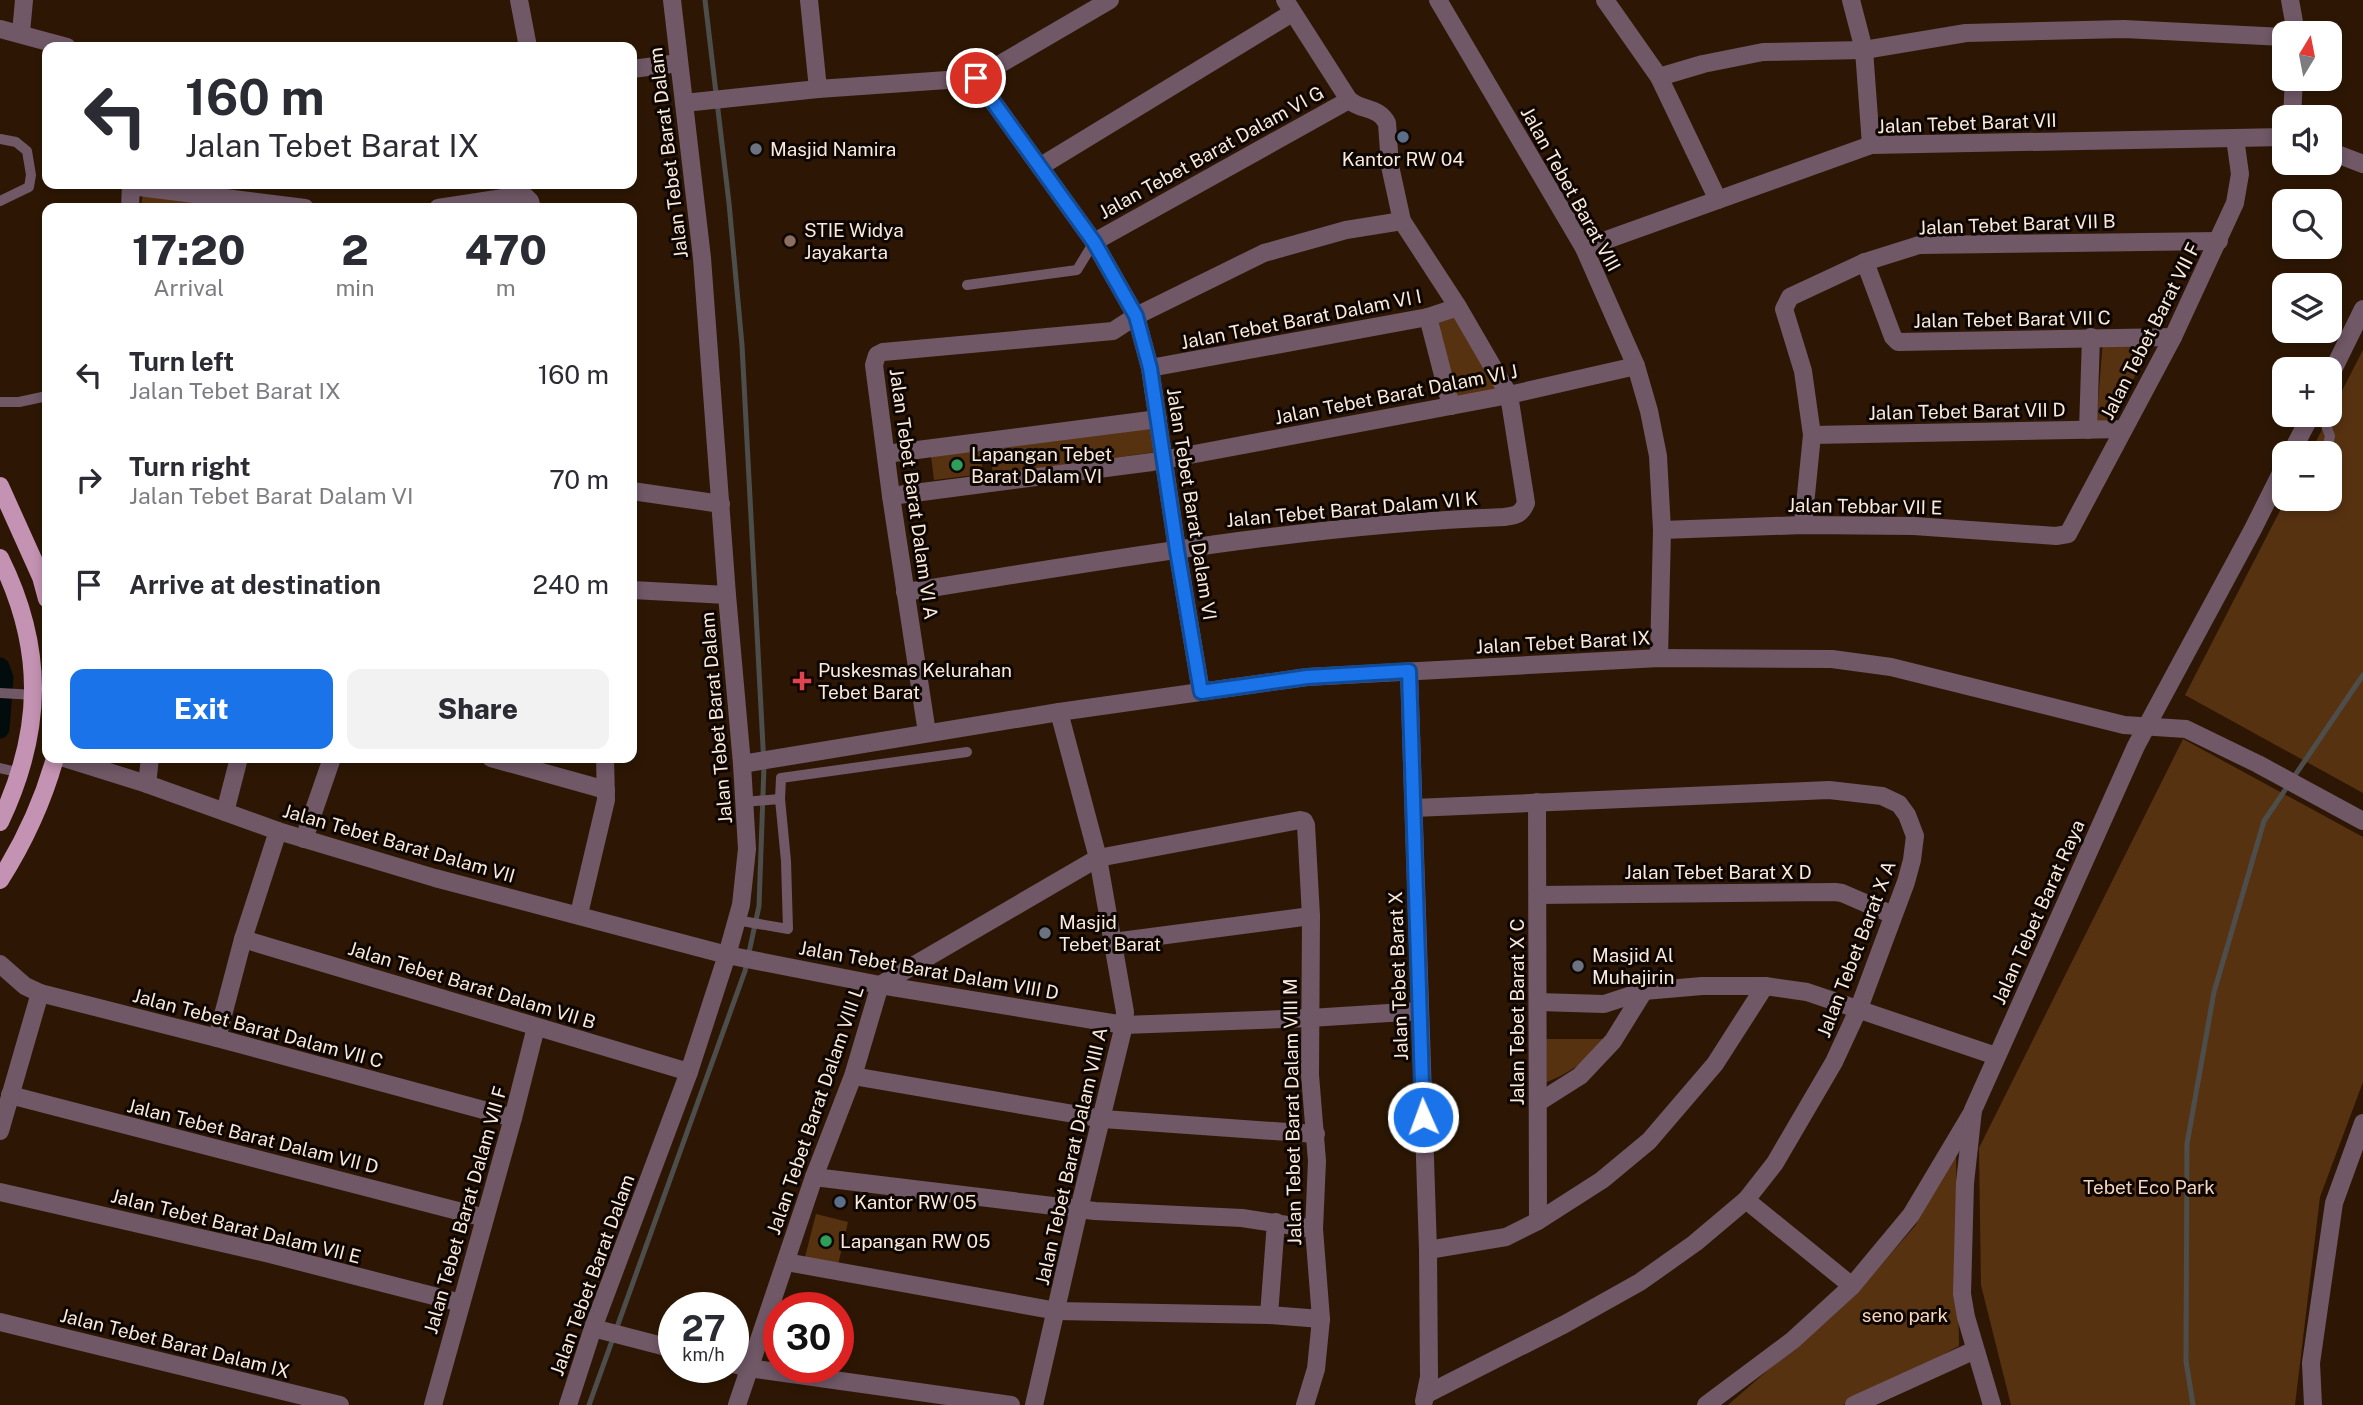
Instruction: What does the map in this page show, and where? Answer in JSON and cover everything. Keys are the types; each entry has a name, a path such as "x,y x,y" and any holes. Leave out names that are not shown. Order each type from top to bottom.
{"main road":[{"path":"0,486 42,581"},
{"path":"0,558 5,580 25,625 35,695 29,745 21,773 0,822"},
{"path":"0,880 36,813 54,763"}],"street":[{"path":"21,33 24,0"},
{"path":"519,0 527,42"},
{"name":"Jalan Tebet Barat Dalam","path":"568,1405 610,1333 727,955 741,905 747,849 702,258 672,0"},
{"path":"809,0 818,89"},
{"path":"684,103 818,89 976,78 1110,0"},
{"name":"Jalan Tebet Barat VIII","path":"1438,0 1584,248 1636,366 1658,456 1662,530 1659,658"},
{"path":"1605,0 1659,77 1718,200"},
{"path":"1851,0 1864,50 1871,145"},
{"path":"2290,0 2294,21"},
{"path":"1041,166 1289,7 1349,100 1358,106 1376,110 1384,117 1387,123 1390,166 1402,221 1458,307 1509,395"},
{"path":"0,29 51,42"},
{"path":"1659,77 1703,64 1763,52 1864,50 1966,33 2124,29 2272,36"},
{"path":"637,68 679,63"},
{"name":"Jalan Tebet Barat Dalam VI","path":"976,78 1094,242 1136,316 1150,368 1201,692"},
{"name":"Jalan Tebet Barat Dalam VI G","path":"1094,242 1349,100"},
{"name":"Jalan Tebet Barat VII","path":"1584,248 1871,145 2272,137"},
{"name":"Jalan Tebet Barat VII F","path":"2068,534 2173,337 2219,241 2235,203 2239,174 2235,138"},
{"path":"2342,156 2363,164"},
{"path":"155,189 240,203"},
{"path":"470,203 516,196 526,197 531,203"},
{"path":"1136,316 1264,253 1332,233 1402,221"},
{"name":"Jalan Tebet Barat VII B","path":"1812,435 1803,371 1784,309 1790,297 1865,262 1919,245 2219,241"},
{"name":"Jalan Tebet Barat VII C","path":"1865,262 1893,337 1898,342 2173,337"},
{"name":"Jalan Tebet Barat Dalam VI I","path":"1150,368 1428,317 1458,307"},
{"path":"2339,357 2363,309"},
{"name":"Jalan Tebet Barat Dalam VI A","path":"921,734 874,365 877,355 883,352 1113,331 1136,316"},
{"path":"1428,317 1451,405"},
{"path":"2088,430 2091,337"},
{"name":"Jalan Tebet Barat Dalam VI J","path":"891,496 1164,460 1509,395 1636,366"},
{"name":"Jalan Tebet Barat Dalam VI K","path":"905,592 1303,532 1422,520 1516,515 1522,512 1526,503 1509,395"},
{"path":"886,454 1158,419"},
{"name":"Jalan Tebet Barat VII D","path":"1812,435 2123,429"},
{"path":"1803,525 1812,435"},
{"path":"637,492 720,504"},
{"name":"Jalan Tebet Barat Raya","path":"1992,1405 1966,1317 1962,1271 1965,1183 1973,1110 2145,727 2272,492"},
{"name":"Jalan Tebbar VII E","path":"1662,530 1803,525 1914,526 2056,536 2068,534"},
{"path":"637,590 727,595"},
{"name":"Jalan Tebet Barat IX","path":"742,764 1059,712 1307,677 1659,658 1832,659 1891,667 2124,725 2186,729 2360,819"},
{"name":"Jalan Tebet Barat X","path":"1409,671 1428,1250 1429,1324 1425,1399"},
{"name":"Jalan Tebet Barat Dalam VIII A","path":"1034,1405 1125,1025 1125,1000 1098,858 1059,712"},
{"name":"Jalan Tebet Barat Dalam VII","path":"80,763 278,831 435,878 727,955"},
{"path":"146,784 149,763"},
{"path":"225,812 238,763"},
{"path":"304,839 330,763"},
{"path":"509,763 606,790"},
{"path":"579,914 606,790 605,763"},
{"name":"Jalan Tebet Barat X A","path":"1414,807 1829,790 1882,796 1899,804 1907,815 1915,836 1906,882 1859,1008 1834,1062 1775,1163 1746,1200 1695,1243 1640,1282 1425,1399"},
{"name":"Jalan Tebet Barat X C","path":"1537,802 1538,1221"},
{"name":"Jalan Tebet Barat Dalam VIII L","path":"749,1348 786,1262 814,1177 853,1076 880,985 1098,858 1300,820"},
{"name":"Jalan Tebet Barat Dalam VIII M","path":"1300,820 1306,825 1311,916 1310,1075 1316,1134 1314,1229 1321,1319 1316,1369 1305,1405"},
{"path":"217,1038 243,939 278,831"},
{"name":"Jalan Tebet Barat X D","path":"1538,895 1835,892 1893,915"},
{"path":"1113,942 1311,916"},
{"name":"Jalan Tebet Barat Dalam VII B","path":"243,939 689,1072"},
{"name":"Jalan Tebet Barat Dalam VIII D","path":"727,955 880,985 1125,1025 1420,1011"},
{"name":"Jalan Tebet Barat Dalam VII C","path":"0,964 25,986 40,993 513,1118"},
{"path":"1538,1002 1604,1004 1644,991 1702,986 1765,986 1807,992 1996,1056"},
{"path":"1428,1250 1506,1237 1538,1221 1602,1180 1649,1141 1715,1064 1765,986"},
{"path":"1539,1102 1580,1076 1613,1041 1644,991"},
{"path":"0,1131 40,993"},
{"name":"Jalan Tebet Barat Dalam VII F","path":"433,1405 536,1027"},
{"path":"853,1076 1102,1119 1316,1134"},
{"name":"Jalan Tebet Barat Dalam VII D","path":"10,1095 485,1218"},
{"path":"1706,1405 1793,1340 1852,1286 1911,1215 1973,1110"},
{"path":"2313,1405 2311,1363 2334,1203 2363,1123"},
{"path":"814,1177 1079,1209 1241,1218 1314,1229"},
{"name":"Jalan Tebet Barat Dalam VII E","path":"0,1192 271,1254 461,1303"},
{"path":"1746,1200 1852,1286"},
{"path":"1269,1315 1276,1222"},
{"path":"786,1262 1056,1311 1269,1315 1321,1319"},
{"name":"Jalan Tebet Barat Dalam IX","path":"0,1322 340,1405"},
{"path":"610,1333 658,1345"},
{"path":"1854,1405 1975,1350"},
{"path":"749,1367 1011,1405"},
{"name":"Jalan Tebet Barat Dalam VIII L","path":"737,1405 739,1383"}],"lane":[{"path":"0,139 16,142 27,150 31,181 29,187 0,201"},
{"path":"967,285 1077,270 1094,242"},
{"path":"1,399 19,402 42,397"},
{"path":"0,693 35,695"},
{"path":"920,759 921,734"},
{"path":"736,920 788,929 781,778 967,752"},
{"path":"0,768 21,773"},
{"path":"744,802 780,799"}],"green space":[{"path":"143,191 228,203 142,203"},
{"path":"1458,311 1503,392 1458,399 1436,321"},
{"path":"2155,338 2110,423 2096,426 2103,341"},
{"path":"2363,350 2363,793 2185,695 2280,511 2342,511 2342,441 2316,441 2323,427 2342,427 2342,391"},
{"path":"1151,425 1155,452 993,475 990,447"},
{"name":"Lapangan Tebet Barat Dalam VI","path":"980,450 983,474 934,480 931,456"},
{"name":"Tebet Eco Park","path":"2183,739 2363,837 2363,1082 2320,1197 2295,1405 2011,1405 1981,1285 1979,1148"},
{"path":"1542,1039 1605,1039 1578,1065 1544,1083"},
{"name":"seno park","path":"1956,1153 1959,1346 1843,1405 1728,1405 1858,1291 1915,1226"},
{"name":"Lapangan RW 05","path":"816,1214 848,1222 837,1269 804,1261"}],"waterway":[{"path":"589,1405 745,971 759,906 764,766 742,345 729,203 705,0"},
{"path":"0,667 4,678 0,729"},
{"path":"2193,1405 2186,1361 2187,1144 2214,992 2264,821 2363,675"}],"place":[{"name":"Kantor RW 04","path":"1403,137"},
{"name":"Masjid Namira","path":"756,149"},
{"name":"STIE Widya Jayakarta","path":"790,241"},
{"name":"Lapangan Tebet Barat Dalam VI","path":"957,465"},
{"name":"Puskesmas Kelurahan Tebet Barat","path":"802,681"},
{"name":"Masjid Tebet Barat","path":"1045,933"},
{"name":"Masjid Al Muhajirin","path":"1578,966"},
{"name":"Kantor RW 05","path":"840,1202"},
{"name":"Lapangan RW 05","path":"826,1241"}],"route":[{"path":"976,78 1094,242 1136,316 1150,368 1201,692 1307,677 1409,671 1423,1117"}]}
